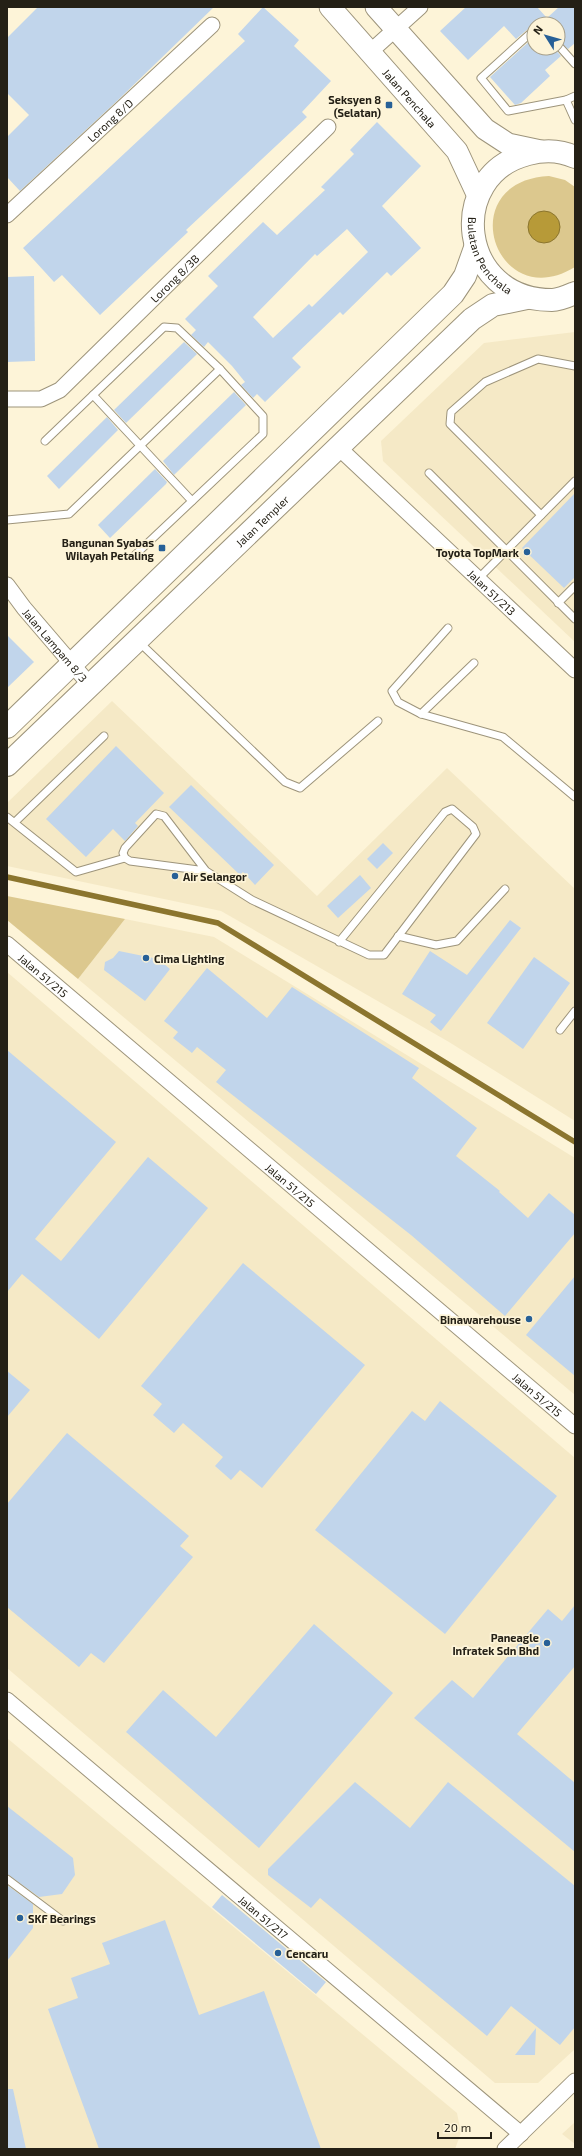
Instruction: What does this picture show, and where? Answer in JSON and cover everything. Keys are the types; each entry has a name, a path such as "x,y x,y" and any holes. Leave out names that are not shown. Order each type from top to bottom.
{"main road":[{"name":"Jalan Penchala","path":"330,7 457,151 478,196"},
{"path":"376,7 485,128 508,144 541,151"},
{"name":"Bulatan Penchala","path":"572,153 541,151 516,157 495,172 478,196 472,222 475,248 487,271 506,288 527,298 553,300 575,294"},
{"path":"7,727 453,294 465,276 475,248"},
{"name":"Jalan Templer","path":"7,765 339,448 472,318 493,304 527,298"}],"street":[{"path":"370,52 420,7"},
{"name":"Lorong 8/D","path":"7,215 212,25"},
{"name":"Lorong 8/3B","path":"7,399 40,399 60,390 328,127"},
{"name":"Jalan 51/213","path":"339,448 575,670"},
{"name":"Jalan Lampam 8/3","path":"7,585 71,665 90,685"},
{"name":"Jalan 51/215","path":"7,944 575,1426"},
{"name":"Jalan 51/217","path":"7,1700 521,2134"},
{"path":"505,2149 575,2081"}],"lane":[{"path":"526,37 481,78 508,111 566,100 575,96"},
{"path":"566,54 575,64"},
{"path":"566,100 575,120"},
{"path":"45,441 164,327 177,328 220,369 263,416 263,434 134,556"},
{"path":"541,515 450,424 451,412 485,382 538,359 575,366"},
{"path":"7,520 69,514 220,369"},
{"path":"93,396 192,501"},
{"path":"429,473 575,619"},
{"path":"478,579 575,481"},
{"path":"558,603 575,586"},
{"path":"448,628 392,690 398,702 421,714 503,737 575,797"},
{"path":"137,640 285,782 300,788 378,721"},
{"path":"421,714 474,663"},
{"path":"15,822 104,736"},
{"path":"206,871 130,861 125,858 123,853 125,848 156,814 164,816 206,871 252,900 339,942 369,955 384,955 476,834 473,827 452,809 445,812 339,942"},
{"path":"7,817 76,872 125,858"},
{"path":"398,936 436,945 457,941 505,889"},
{"path":"560,1030 575,1011"},
{"path":"7,1879 62,1921"}],"shaded area":[{"path":"549,176 565,180 575,187 575,267 547,277 523,274 506,261 495,242 493,220 500,199 519,183","holes":["541,212 552,215 556,219 559,230 544,243 534,240 528,225 532,217"]},
{"path":"544,211 555,216 560,227 555,238 544,243 533,238 528,227 533,216"},
{"name":"Toyota TopMark","path":"575,332 575,642 383,461 381,441 484,343"},
{"name":"Air Selangor","path":"112,701 317,896 447,768 575,889 575,1121 449,1042 221,911 7,866 7,803"},
{"path":"7,896 125,919 78,979 7,920"},
{"path":"125,919 214,937 575,1158 575,1395 78,979"},
{"path":"7,972 575,1458 575,2049 538,2083 495,2083 7,1668"},
{"path":"7,1738 457,2113 461,2133 455,2149 7,2149"},
{"path":"575,2122 575,2144 562,2134"}],"building":[{"path":"38,7 214,7 117,101 20,191 7,177 7,137 29,115 7,93 7,38"},
{"path":"263,7 299,40 294,46 331,81 302,112 307,117 186,230 188,232 100,315 62,275 54,282 23,248 245,41 238,34"},
{"path":"466,7 537,7 545,16 526,16 526,31 516,39 504,26 468,60 440,31"},
{"path":"559,7 575,7 575,43 568,49 566,47 566,16 549,16"},
{"path":"526,44 526,56 561,56 545,70 550,76 521,103 515,105 490,77"},
{"path":"377,122 421,166 382,206 421,248 391,276 387,272 343,315 340,312 292,358 301,367 265,402 257,394 253,398 241,385 245,382 232,366 208,342 204,347 191,335 196,330 185,319 218,286 208,276 263,222 277,235 325,190 321,187 354,154 350,150","holes":["347,229 368,252 312,307 309,304 273,338 253,317 315,254 317,256"]},
{"path":"34,276 35,361 7,362 7,277"},
{"path":"184,342 197,354 126,423 114,410"},
{"path":"234,392 246,405 174,475 163,461"},
{"path":"107,417 118,430 59,489 47,476"},
{"path":"155,469 167,482 166,484 110,538 98,525"},
{"path":"575,493 575,577 564,588 522,548"},
{"path":"7,635 34,662 7,688"},
{"path":"116,746 164,793 135,823 138,826 125,841 113,829 86,857 46,819"},
{"path":"191,785 274,865 255,885 243,872 240,875 169,807"},
{"path":"383,843 393,853 377,869 367,859"},
{"path":"360,875 371,888 338,918 327,906"},
{"path":"510,920 521,928 441,1031 430,1022 436,1015 402,994 430,951 467,975"},
{"path":"119,951 158,959 170,969 145,1001 104,970 105,962 113,958"},
{"path":"534,957 570,983 523,1049 487,1023"},
{"path":"207,968 267,1018 292,987 419,1068 412,1078 477,1128 456,1156 500,1191 499,1192 528,1218 549,1193 575,1215 575,1233 505,1316 411,1235 216,1082 226,1070 197,1047 192,1053 173,1038 178,1032 164,1021"},
{"path":"7,1050 116,1142 35,1239 61,1261 148,1157 208,1208 99,1339 22,1274 7,1292"},
{"path":"243,1263 365,1365 262,1488 240,1470 231,1480 215,1466 223,1457 183,1423 174,1433 153,1415 162,1404 141,1386"},
{"path":"575,1276 575,1376 526,1335"},
{"path":"7,1371 30,1390 7,1417"},
{"path":"440,1401 557,1496 445,1634 315,1530 412,1411 425,1421"},
{"path":"67,1433 189,1536 180,1546 193,1557 104,1663 91,1653 79,1667 7,1607 7,1504"},
{"path":"575,1605 575,1666 517,1734 575,1783 575,1852 414,1718 452,1680 473,1698 548,1609 562,1621"},
{"path":"314,1624 393,1693 259,1848 126,1732 163,1690 216,1737"},
{"path":"355,1782 410,1828 448,1782 575,1886 575,2027 560,2045 511,2006 487,2036 320,1898 311,1908 268,1875 268,1869"},
{"path":"7,1806 73,1858 75,1875 62,1894 39,1897 7,1874"},
{"name":"SKF Bearings","path":"7,1885 33,1904 33,1928 7,1961"},
{"path":"222,1895 326,1982 316,1994 212,1907"},
{"path":"165,1920 199,2015 264,1991 321,2149 99,2149 48,2009 78,1998 71,1978 110,1964 102,1943"},
{"path":"536,2028 535,2055 515,2055"},
{"path":"7,2089 13,2089 26,2149 7,2149"}],"waterway":[{"path":"7,877 218,923 575,1142"}],"place":[{"name":"Seksyen 8 (Selatan)","path":"389,105"},
{"name":"Bangunan Syabas Wilayah Petaling","path":"162,548"},
{"name":"Toyota TopMark","path":"527,552"},
{"name":"Air Selangor","path":"175,876"},
{"name":"Cima Lighting","path":"146,958"},
{"name":"Binawarehouse","path":"529,1319"},
{"name":"Paneagle Infratek Sdn Bhd","path":"547,1643"},
{"name":"SKF Bearings","path":"20,1918"},
{"name":"Cencaru","path":"278,1953"}]}
